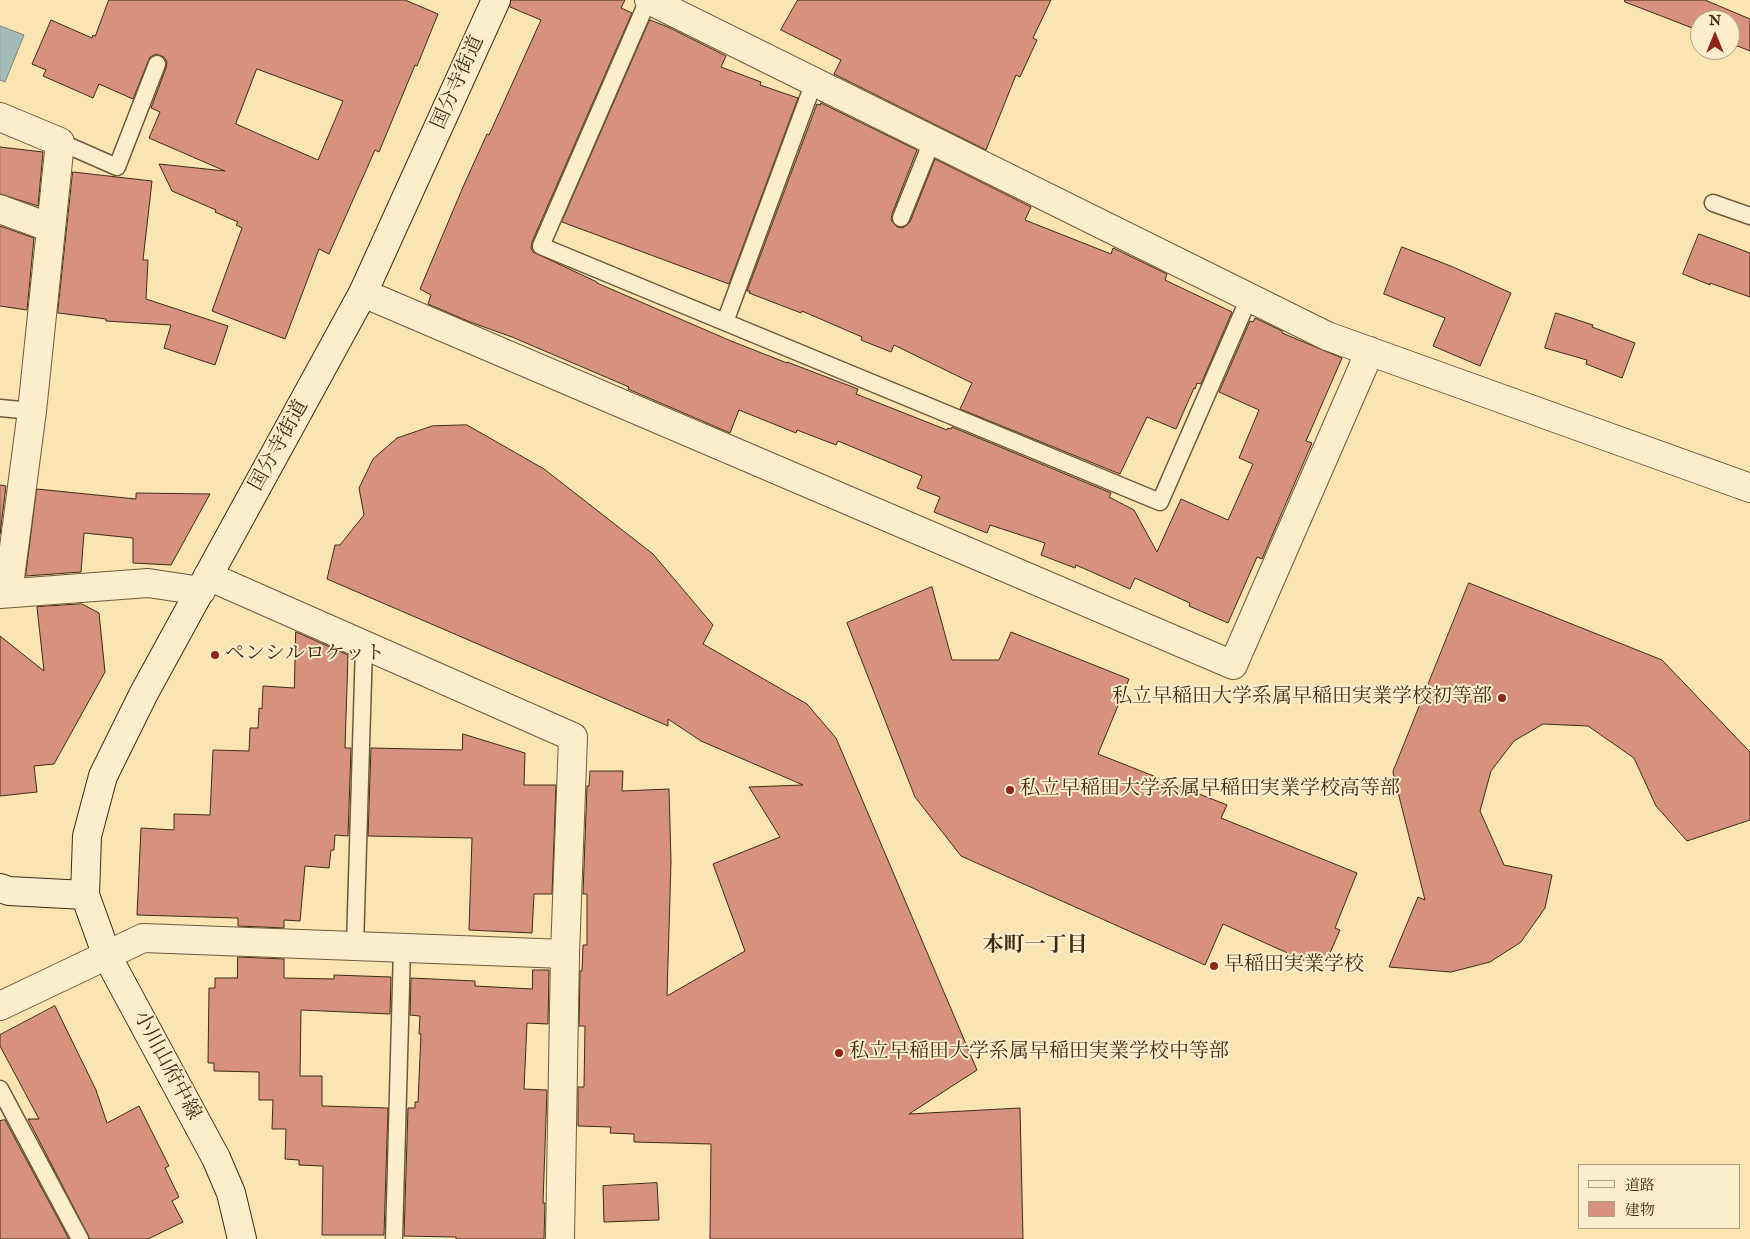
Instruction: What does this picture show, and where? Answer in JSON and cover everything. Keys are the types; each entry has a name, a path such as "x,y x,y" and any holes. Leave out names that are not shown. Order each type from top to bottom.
{"street":[{"name":"国分寺街道","path":"85,895 87,836 103,776 144,693 363,293 496,0"},
{"path":"648,0 1327,336 1750,488"},
{"path":"0,117 60,142 32,411 4,594 148,583 204,584 364,646 573,737 565,954 560,1239"},
{"path":"0,210 51,228"},
{"path":"363,293 1233,665 1370,351"},
{"path":"0,888 9,891 85,895"},
{"name":"小川山府中線","path":"85,895 107,956 216,1158 231,1193 242,1239"},
{"path":"0,1006 143,938 565,954"}],"lane":[{"path":"648,0 541,246 1160,502 1249,298"},
{"path":"60,142 117,167 157,64"},
{"path":"725,322 814,82"},
{"path":"901,218 932,141"},
{"path":"1713,203 1750,216"},
{"path":"0,408 32,411"},
{"path":"355,946 364,646"},
{"path":"394,1239 402,948"},
{"path":"0,1089 80,1239"}],"water":[{"path":"0,26 24,35 5,82 0,80"}],"building":[{"path":"109,0 405,0 438,14 379,152 375,150 329,254 319,249 285,339 212,311 242,228 236,225 238,222 215,212 216,210 172,191 159,164 225,171 149,138 160,112 151,108 166,68 167,62 164,57 156,54 150,57 133,99 99,84 93,98 43,76 46,70 32,64 51,20 92,38 93,35 95,36","holes":["257,69 343,101 318,160 236,124"]},
{"path":"511,0 625,0 621,8 632,13 532,242 531,248 533,252 597,283 731,341 858,389 856,394 947,430 952,427 1111,493 1109,497 1134,510 1157,552 1181,499 1228,520 1253,464 1239,458 1259,410 1219,392 1250,321 1253,322 1255,318 1282,331 1282,333 1342,358 1306,441 1312,443 1262,559 1257,557 1228,623 1189,606 1190,603 1135,578 1130,589 1076,565 1075,568 1041,555 1045,543 990,525 987,533 934,512 940,497 917,488 922,476 838,441 836,445 797,430 796,433 739,410 730,433 512,337 428,304 431,295 420,289 463,187 487,134 489,135 541,20 510,7"},
{"path":"798,0 1051,0 1033,38 1037,40 1020,77 1016,75 986,150 834,74 841,60 781,30"},
{"path":"1625,0 1705,0 1729,10 1690,10 1690,27 1625,2"},
{"path":"1740,15 1750,19 1750,51 1740,47"},
{"path":"650,20 726,56 721,67 761,82 760,85 798,98 729,284 562,222"},
{"path":"821,103 917,150 892,214 891,220 897,227 903,228 910,222 935,159 1031,207 1025,220 1111,254 1113,248 1167,274 1165,280 1232,312 1201,384 1197,383 1194,388 1176,429 1147,417 1120,474 960,409 972,383 894,345 891,352 861,340 862,337 802,311 801,313 749,293 750,291 747,291 817,104 820,105"},
{"path":"0,147 43,152 38,206 0,194"},
{"path":"73,172 152,181 143,260 148,260 146,299 228,326 215,365 164,348 171,325 106,321 106,319 58,313"},
{"path":"0,226 34,238 27,310 0,306"},
{"path":"1699,234 1750,253 1750,297 1710,283 1710,285 1683,274"},
{"path":"1402,247 1511,293 1480,366 1433,346 1445,318 1384,294"},
{"path":"1556,313 1593,325 1592,327 1635,343 1622,378 1586,364 1587,360 1545,348"},
{"path":"467,425 544,469 653,554 713,625 703,644 807,704 836,738 977,1070 909,1114 1020,1108 1023,1239 710,1239 711,1144 634,1142 634,1134 610,1133 611,1127 578,1126 578,1087 584,1087 585,1026 579,1026 580,971 582,971 583,945 587,945 587,894 583,894 587,786 589,786 590,771 623,771 622,791 669,789 671,862 667,996 745,951 713,864 780,837 749,787 803,785 701,741 668,719 668,726 327,579 335,545 340,545 364,515 359,488 373,459 397,438 432,426"},
{"path":"0,485 6,486 0,534"},
{"path":"37,489 136,499 136,493 210,494 171,565 133,563 133,538 84,533 81,572 26,576"},
{"path":"1469,583 1662,660 1750,752 1750,820 1687,841 1656,806 1634,758 1588,726 1543,724 1514,741 1491,771 1480,811 1504,865 1552,875 1545,908 1521,942 1490,962 1451,972 1389,967 1418,897 1425,900 1393,772"},
{"path":"932,587 952,660 999,660 1011,632 1129,679 1098,754 1227,805 1221,818 1357,873 1335,928 1340,930 1323,969 1223,924 1205,965 961,856 915,797 847,623"},
{"path":"82,604 99,613 105,672 54,764 34,766 37,792 0,796 0,636 44,671 37,607"},
{"path":"296,632 348,655 345,748 351,748 348,836 335,835 334,850 331,850 329,868 305,866 300,921 284,920 284,928 238,926 238,918 137,915 141,828 174,830 174,814 210,815 213,750 249,751 250,728 258,728 259,708 262,709 263,686 294,688"},
{"path":"463,734 525,753 524,785 556,785 552,894 534,894 532,933 469,930 472,838 368,836 371,748 462,750"},
{"path":"238,957 284,959 284,978 334,979 334,975 391,977 390,1014 301,1010 300,1076 322,1076 322,1106 388,1108 384,1235 322,1235 323,1166 299,1165 299,1160 285,1159 286,1129 272,1129 273,1100 259,1100 259,1072 214,1071 214,1063 208,1063 209,988 215,988 215,978 237,978"},
{"path":"533,970 549,970 548,1024 527,1023 524,1089 547,1090 543,1203 545,1203 544,1239 456,1239 456,1237 404,1236 408,1108 415,1108 415,1102 418,1102 421,1034 419,1034 420,1016 410,1015 411,978 475,981 475,986 532,989"},
{"path":"55,1006 96,1090 107,1123 139,1106 169,1166 165,1168 179,1197 172,1201 183,1222 148,1239 90,1239 28,1119 39,1119 0,1046 0,1035"},
{"path":"5,1120 69,1239 0,1239 0,1121"},
{"path":"657,1183 659,1220 604,1222 603,1186"}],"place":[{"name":"ペンシルロケット","path":"215,655"},
{"name":"私立早稲田大学系属早稲田実業学校初等部","path":"1502,698"},
{"name":"私立早稲田大学系属早稲田実業学校高等部","path":"1010,790"},
{"name":"早稲田実業学校","path":"1214,966"},
{"name":"私立早稲田大学系属早稲田実業学校中等部","path":"839,1053"}],"district":[{"name":"本町一丁目","path":"1035,947"}]}
